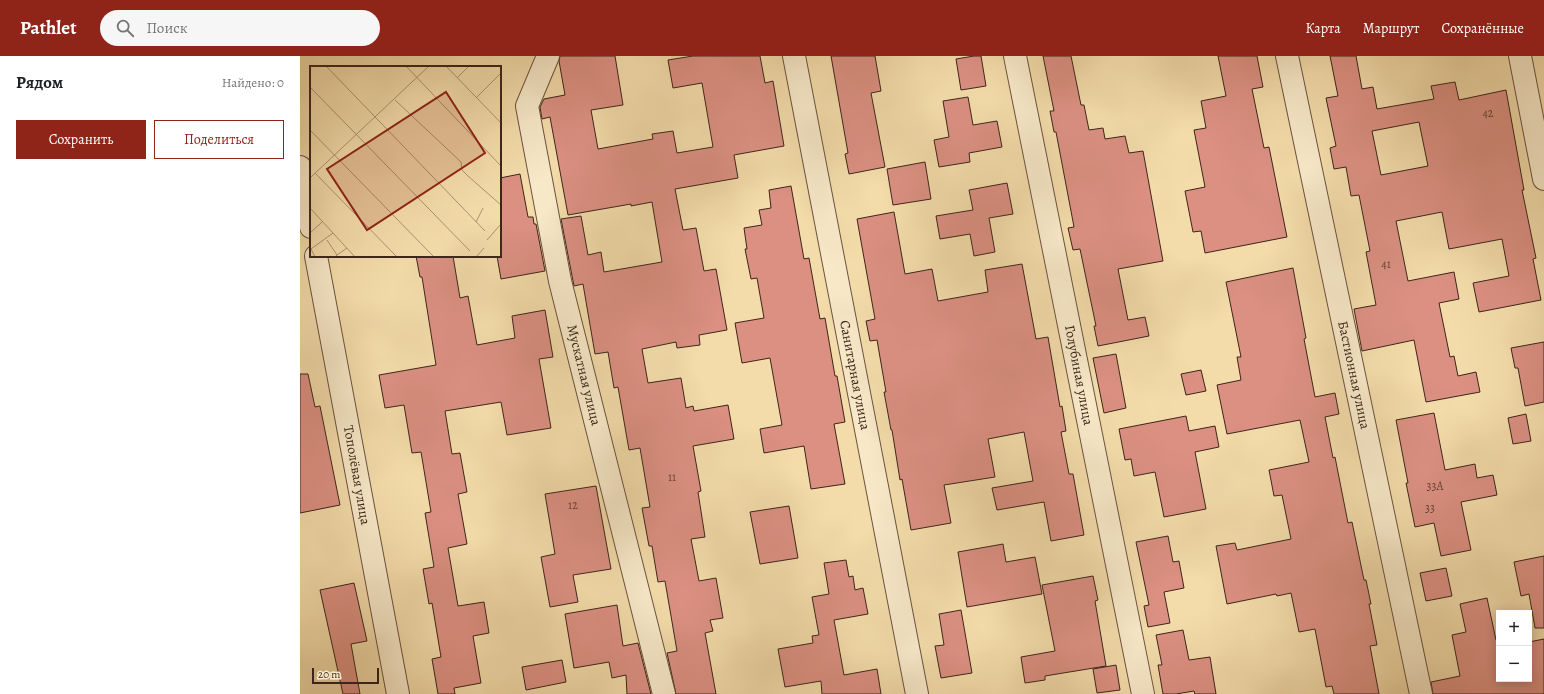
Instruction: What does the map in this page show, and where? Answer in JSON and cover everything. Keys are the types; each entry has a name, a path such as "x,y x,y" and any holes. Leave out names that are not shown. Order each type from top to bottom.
{"street":[{"name":"Мускатная улица","path":"548,56 527,106 528,113 560,281 664,694"},
{"name":"Санитарная улица","path":"794,56 917,694"},
{"name":"Голубиная улица","path":"1015,56 1143,694"},
{"name":"Бастионная улица","path":"1287,56 1421,694"},
{"path":"1520,56 1544,179"},
{"path":"300,168 310,222"},
{"name":"Тополёвая улица","path":"316,257 398,694"}],"building":[{"path":"560,56 615,56 623,105 591,110 598,149 653,139 652,134 673,131 677,153 713,147 702,83 673,88 668,60 693,56 760,56 765,83 773,81 784,146 734,155 738,178 675,189 683,230 696,228 704,271 716,269 727,330 699,335 700,345 677,348 676,342 642,349 648,383 681,378 686,408 693,406 694,411 728,405 734,439 693,446 701,491 698,492 705,537 691,539 699,581 716,578 723,618 710,620 713,631 705,633 716,694 676,694 667,653 677,651 665,581 658,582 652,546 649,546 642,508 650,507 640,448 629,450 618,387 614,388 608,352 595,354 583,284 574,286 561,219 581,216 588,255 601,252 604,272 662,262 652,202 631,206 631,204 568,215 550,117 542,119 540,107 544,99 565,95 559,61"},
{"path":"831,56 875,56 881,91 871,93 885,167 849,174 845,154 848,153"},
{"path":"981,56 986,86 961,90 956,59"},
{"path":"1043,56 1071,56 1081,105 1084,105 1089,130 1103,128 1105,139 1125,136 1129,153 1143,151 1163,261 1118,269 1128,320 1145,317 1149,336 1098,346 1094,326 1096,326 1080,249 1073,250 1068,228 1074,227 1056,132 1054,132 1050,111 1054,111"},
{"path":"1218,56 1257,56 1263,87 1252,89 1264,148 1269,147 1287,237 1205,253 1201,231 1193,232 1185,191 1205,187 1194,130 1206,128 1201,101 1226,96"},
{"path":"1330,56 1356,56 1362,89 1373,87 1377,109 1434,99 1431,86 1455,82 1459,100 1506,90 1524,190 1522,190 1536,258 1533,259 1541,300 1479,312 1473,283 1509,276 1502,239 1449,249 1442,212 1396,221 1408,281 1454,272 1459,299 1439,303 1450,357 1454,356 1458,376 1476,372 1480,392 1426,402 1414,340 1362,351 1354,309 1376,305 1366,252 1370,251 1359,195 1351,196 1346,167 1334,169 1330,148 1336,146 1326,98 1338,96","holes":["1419,122 1428,166 1381,175 1372,131"]},
{"path":"968,97 973,125 997,121 1002,147 969,153 970,162 939,167 934,140 949,137 943,101"},
{"path":"925,162 931,199 893,205 887,169"},
{"path":"520,174 528,217 533,217 534,224 536,224 545,271 501,279 497,257 501,257 501,178"},
{"path":"1007,183 1013,214 989,218 995,252 974,256 970,234 940,239 936,216 973,210 969,190"},
{"path":"791,186 804,259 809,258 820,319 825,318 845,422 834,424 845,484 811,489 804,446 764,453 760,429 782,425 770,358 742,363 735,323 764,318 757,278 751,279 745,249 747,249 744,228 762,225 759,210 771,208 769,190"},
{"path":"894,212 905,274 932,269 938,301 988,292 985,270 1022,264 1036,339 1048,337 1060,407 1062,406 1066,431 1061,432 1069,474 1073,474 1084,535 1051,541 1044,502 997,510 992,488 1033,481 1024,432 988,439 995,477 944,485 951,523 911,530 884,392 886,392 877,340 870,341 866,321 875,319 857,219"},
{"path":"416,257 453,257 460,298 468,296 477,345 515,338 512,316 545,310 553,357 539,359 551,428 507,435 501,402 445,411 452,454 460,453 467,492 458,494 467,544 448,548 458,606 484,602 489,633 473,636 481,683 454,688 455,694 438,694 432,659 441,657 432,603 429,604 423,569 434,567 425,513 431,512 421,452 412,453 404,405 385,408 379,375 436,365 422,277 420,277"},
{"path":"1293,268 1315,397 1335,393 1339,414 1325,417 1333,458 1335,457 1348,523 1352,522 1364,580 1366,580 1371,604 1369,604 1377,645 1370,646 1379,694 1334,694 1332,686 1326,687 1315,629 1299,632 1291,593 1277,596 1276,594 1227,604 1216,546 1235,543 1237,550 1291,539 1282,495 1274,496 1269,470 1309,462 1300,420 1227,434 1217,385 1241,380 1237,357 1241,357 1226,282"},
{"path":"1544,342 1544,402 1525,406 1518,368 1515,368 1511,348"},
{"path":"1116,354 1126,408 1104,413 1093,358"},
{"path":"1201,370 1206,391 1186,395 1181,374"},
{"path":"300,374 308,374 315,407 320,406 340,505 300,513"},
{"path":"1434,413 1445,470 1475,464 1477,478 1493,475 1497,495 1461,502 1471,550 1441,556 1434,523 1415,527 1396,420"},
{"path":"1526,414 1531,441 1513,444 1508,418"},
{"path":"1186,416 1189,431 1215,426 1219,447 1195,452 1206,509 1164,517 1155,472 1134,476 1131,459 1125,460 1119,429"},
{"path":"596,486 611,569 573,575 578,602 550,607 541,557 555,554 545,494"},
{"path":"789,506 798,558 760,564 750,512"},
{"path":"1168,536 1173,562 1179,561 1184,588 1164,592 1170,623 1148,627 1144,606 1149,605 1136,542"},
{"path":"1003,544 1006,562 1035,557 1042,594 967,607 958,552"},
{"path":"1544,556 1544,628 1535,628 1529,594 1521,596 1514,562"},
{"path":"846,560 849,577 853,576 855,590 863,588 868,614 834,620 844,675 877,669 881,694 822,694 821,681 785,687 778,649 813,643 812,636 819,635 812,597 829,594 824,563"},
{"path":"1446,568 1452,596 1426,601 1420,573"},
{"path":"1093,576 1098,600 1095,601 1106,666 1045,676 1045,680 1025,683 1021,657 1055,651 1042,585"},
{"path":"354,583 367,641 351,644 360,694 343,694 320,590"},
{"path":"1487,598 1496,640 1496,682 1532,682 1532,641 1544,639 1544,694 1433,694 1431,682 1460,676 1452,635 1466,632 1460,604"},
{"path":"617,605 623,646 638,643 651,694 627,694 626,675 612,678 609,662 574,668 565,614"},
{"path":"961,610 972,673 941,678 935,646 944,645 939,614"},
{"path":"1183,630 1189,660 1210,657 1216,694 1195,694 1194,691 1176,694 1163,694 1158,665 1162,665 1156,635"},
{"path":"562,660 566,682 526,690 522,667"},
{"path":"1116,665 1120,690 1097,693 1093,669"}]}
